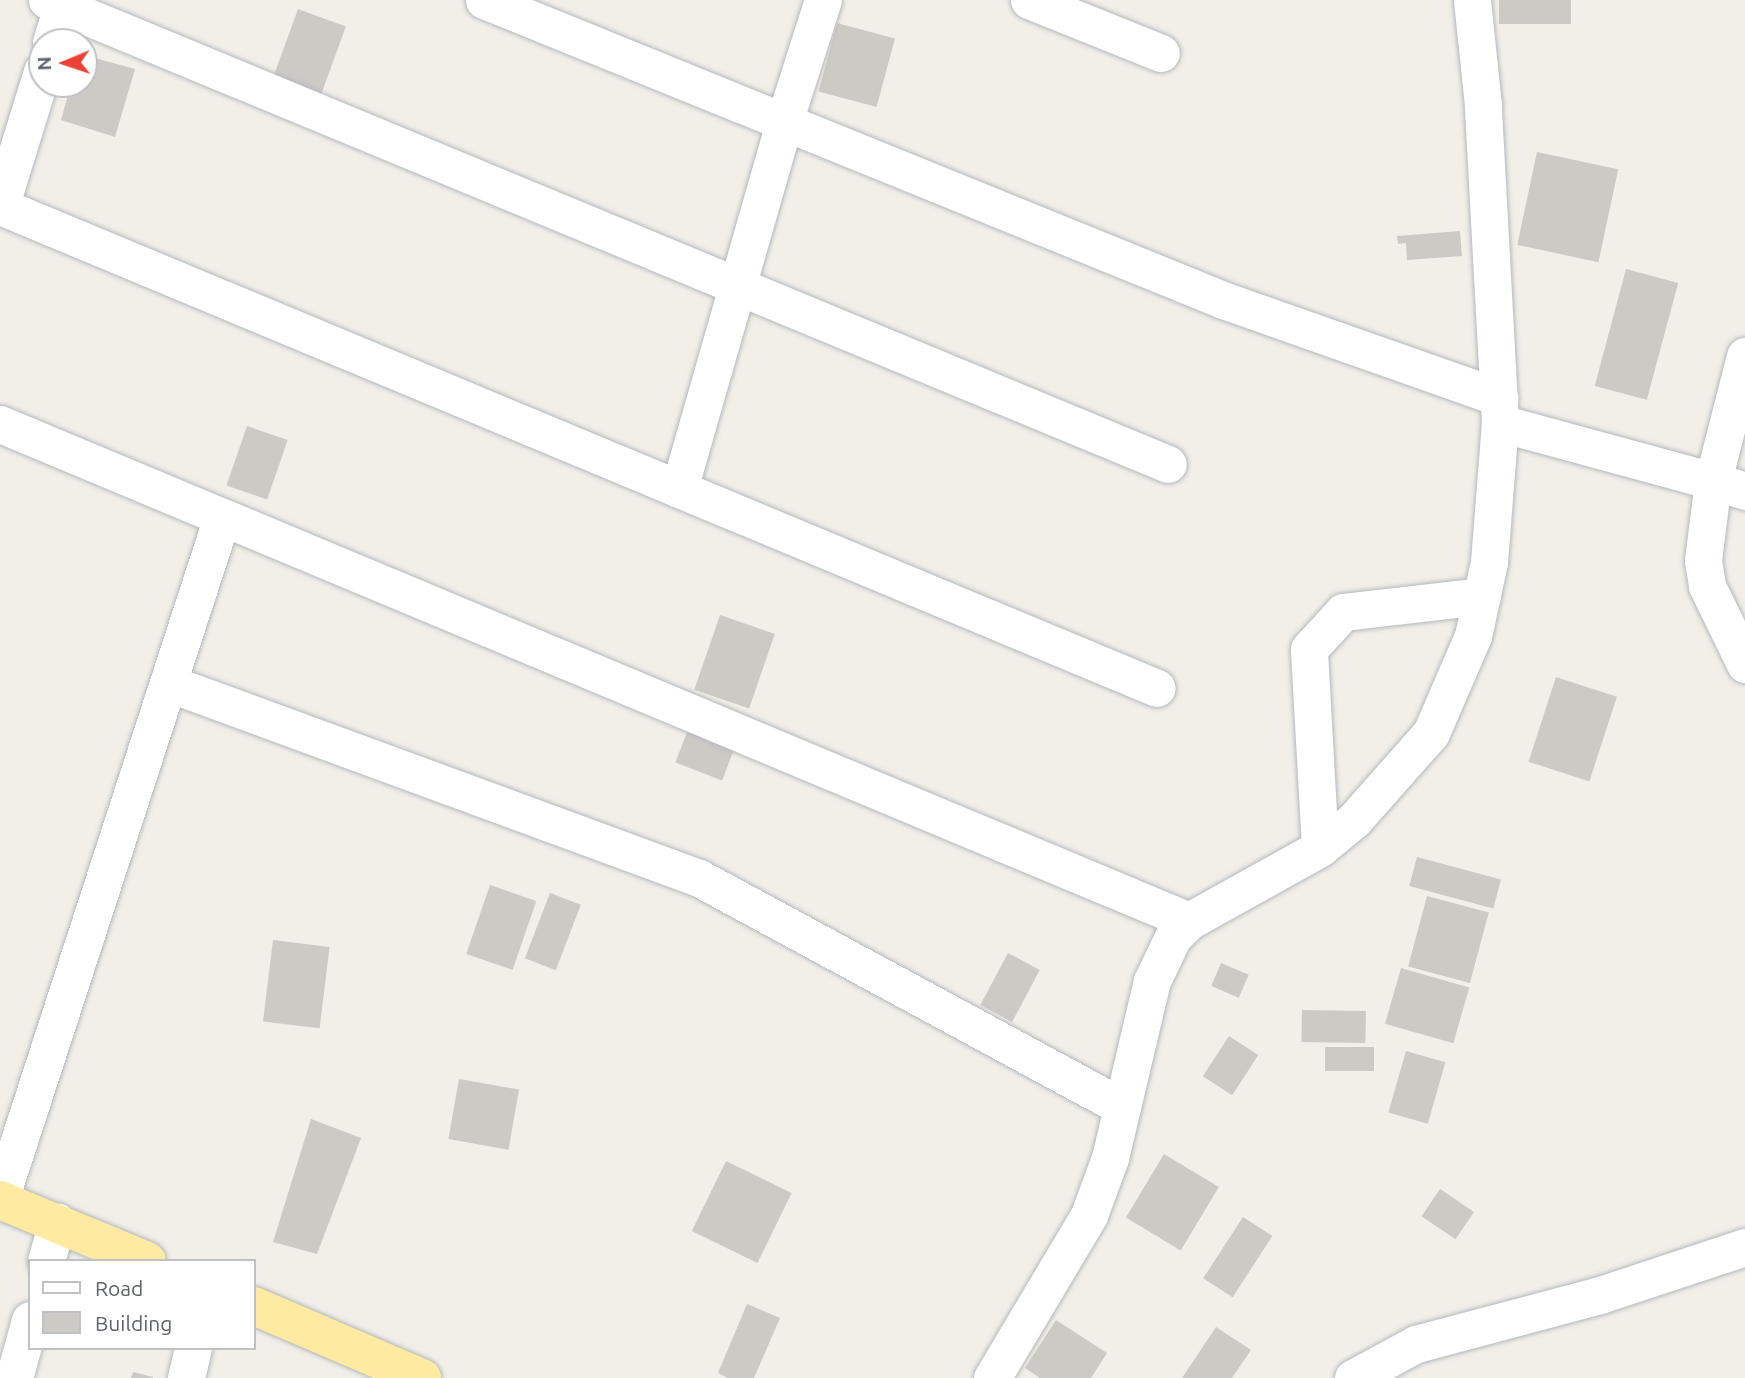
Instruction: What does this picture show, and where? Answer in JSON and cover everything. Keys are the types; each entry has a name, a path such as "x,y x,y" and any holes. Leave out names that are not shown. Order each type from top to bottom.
{"highway":[{"path":"0,1200 142,1259"},
{"path":"256,1307 399,1373"}],"street":[{"path":"484,0 1500,410 1729,486"},
{"path":"679,489 784,122 823,0"},
{"path":"1029,0 1161,53"},
{"path":"992,1378 1089,1215 1110,1158 1152,981 1173,937 1189,921 1320,848 1354,820 1432,733 1473,636 1489,562 1500,410 1483,105 1472,0"},
{"path":"54,28 58,3 1168,464"},
{"path":"34,98 0,206 1157,688"},
{"path":"1745,356 1729,486 1703,560 1716,612 1745,664"},
{"path":"0,424 1189,921"},
{"path":"0,1200 222,517"},
{"path":"1320,848 1309,649 1343,612 1482,596"},
{"path":"168,684 699,878 1122,1107"},
{"path":"47,1259 57,1222"},
{"path":"1353,1378 1416,1343 1600,1295 1745,1247"},
{"path":"14,1378 28,1327"},
{"path":"186,1378 192,1350"}],"building":[{"path":"1499,0 1571,0 1571,24 1499,24"},
{"path":"298,9 346,26 320,99 272,81"},
{"path":"837,23 895,39 877,107 819,92"},
{"path":"98,59 135,69 115,137 61,120 67,98 98,98"},
{"path":"1537,152 1618,169 1598,262 1517,245"},
{"path":"1460,231 1462,256 1407,260 1406,243 1398,244 1397,236"},
{"path":"1626,269 1678,283 1647,400 1595,386"},
{"path":"247,426 288,440 267,500 226,486"},
{"path":"720,615 775,634 749,709 694,690"},
{"path":"1556,677 1617,697 1589,781 1528,762"},
{"path":"689,727 736,745 722,780 675,762"},
{"path":"1417,857 1501,880 1493,908 1409,886"},
{"path":"490,885 536,901 513,970 466,954"},
{"path":"550,893 581,905 556,970 525,958"},
{"path":"1427,896 1489,913 1470,983 1408,967"},
{"path":"273,940 330,947 320,1028 263,1021"},
{"path":"1008,953 1040,970 1012,1022 980,1005"},
{"path":"1221,963 1249,975 1239,998 1211,986"},
{"path":"1401,968 1469,988 1453,1043 1385,1024"},
{"path":"1302,1010 1366,1011 1365,1043 1301,1042"},
{"path":"1229,1036 1258,1055 1232,1095 1203,1076"},
{"path":"1325,1047 1374,1047 1374,1071 1325,1071"},
{"path":"1406,1051 1445,1062 1428,1124 1388,1113"},
{"path":"459,1079 519,1090 508,1150 448,1139"},
{"path":"311,1119 361,1138 317,1254 273,1242"},
{"path":"1164,1154 1219,1187 1181,1250 1126,1217"},
{"path":"726,1161 792,1193 757,1263 692,1231"},
{"path":"1440,1189 1474,1212 1456,1239 1422,1216"},
{"path":"1243,1217 1272,1236 1233,1297 1203,1278"},
{"path":"747,1304 780,1318 754,1378 728,1378 718,1373"},
{"path":"1056,1320 1107,1353 1091,1378 1040,1378 1025,1368"},
{"path":"1216,1327 1251,1350 1232,1378 1182,1378"},
{"path":"133,1372 153,1377 153,1378 131,1378"}]}
